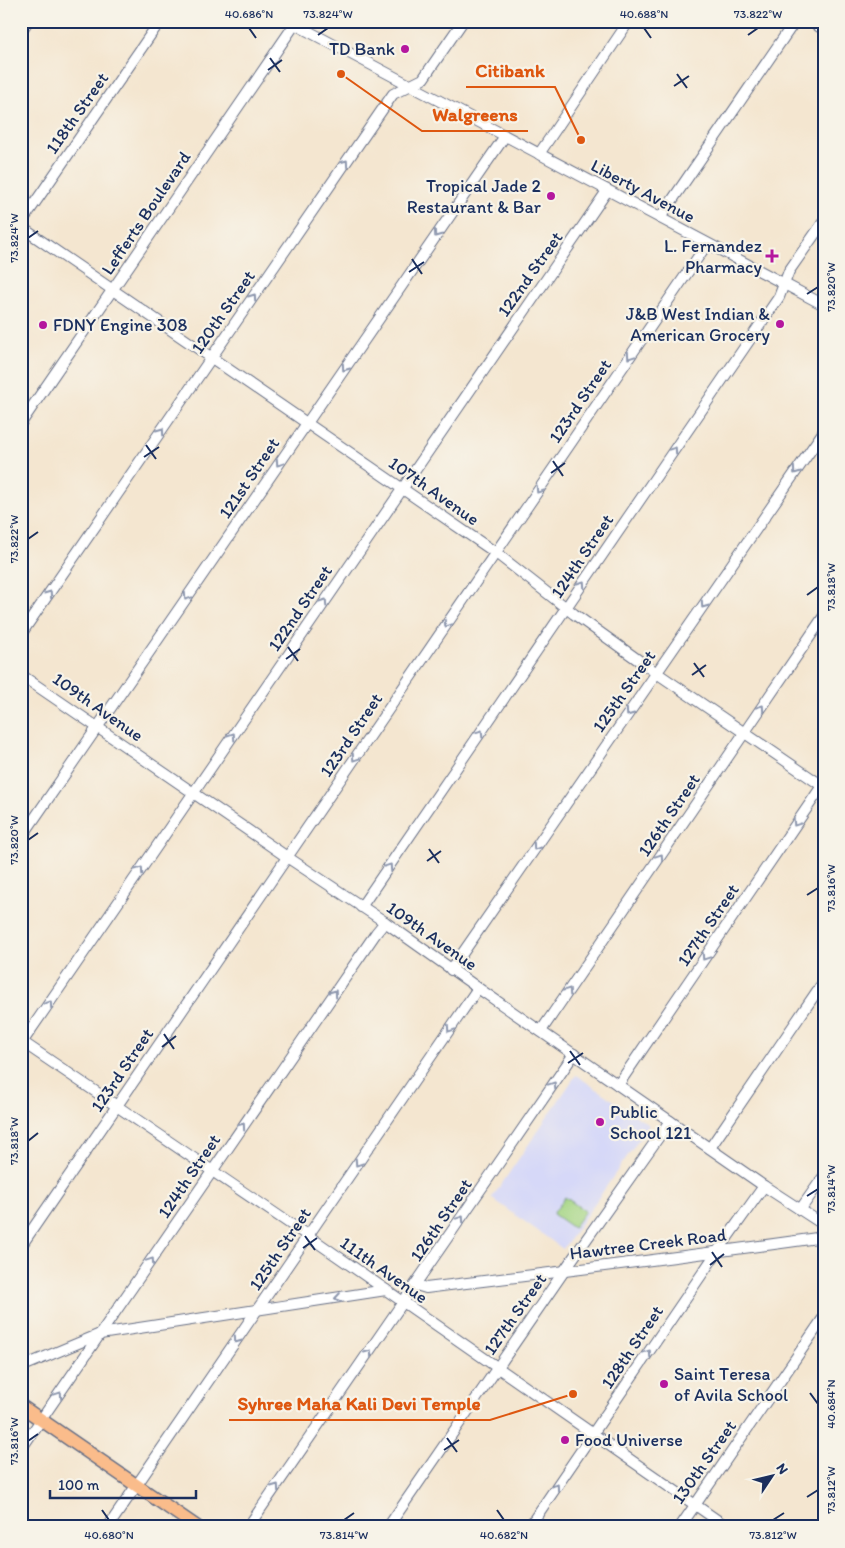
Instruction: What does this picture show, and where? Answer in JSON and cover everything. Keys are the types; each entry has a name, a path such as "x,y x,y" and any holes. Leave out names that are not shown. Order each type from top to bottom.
{"main road":[{"path":"21,1406 196,1527"}],"street":[{"path":"21,31 28,21"},
{"name":"118th Street","path":"21,225 160,21"},
{"name":"120th Street","path":"21,634 393,94 423,79 463,21"},
{"path":"539,154 629,21"},
{"path":"660,218 795,21"},
{"path":"811,21 824,30"},
{"name":"Liberty Avenue","path":"294,22 409,86 824,305"},
{"name":"Lefferts Boulevard","path":"21,423 294,22"},
{"name":"121st Street","path":"21,838 504,136"},
{"name":"122nd Street","path":"22,1042 607,190"},
{"name":"124th Street","path":"361,907 779,297 789,271 824,221"},
{"name":"107th Avenue","path":"21,225 496,553 566,608 656,673 823,785"},
{"name":"123rd Street","path":"21,1246 707,244"},
{"name":"125th Street","path":"451,970 824,431"},
{"name":"126th Street","path":"541,1032 824,616"},
{"name":"109th Avenue","path":"21,674 385,922 451,970 764,1186 824,1225"},
{"name":"127th Street","path":"618,1085 823,785"},
{"name":"124th Street","path":"21,1449 385,922"},
{"path":"710,1148 824,981"},
{"name":"125th Street","path":"108,1527 478,988"},
{"name":"111th Avenue","path":"22,1042 308,1236 727,1527"},
{"name":"126th Street","path":"248,1527 574,1054"},
{"name":"127th Street","path":"388,1527 670,1121"},
{"path":"800,1210 824,1176"},
{"name":"128th Street","path":"529,1527 764,1186"},
{"name":"Hawtree Creek Road","path":"416,1285 426,1288 824,1237"},
{"path":"21,1366 100,1334 386,1290"},
{"name":"130th Street","path":"680,1527 824,1317"}],"shaded area":[{"path":"576,1075 649,1125 563,1249 492,1198"}],"green space":[{"path":"565,1197 585,1211 573,1228 553,1214"}],"place":[{"name":"TD Bank","path":"405,49"},
{"name":"Walgreens","path":"341,74"},
{"name":"Citibank","path":"581,140"},
{"name":"Tropical Jade 2 Restaurant & Bar","path":"551,196"},
{"name":"L. Fernandez Pharmacy","path":"772,256"},
{"name":"J&B West Indian & American Grocery","path":"780,324"},
{"name":"FDNY Engine 308","path":"43,325"},
{"name":"Public School 121","path":"600,1122"},
{"name":"Saint Teresa of Avila School","path":"664,1384"},
{"name":"Syhree Maha Kali Devi Temple","path":"573,1394"},
{"name":"Food Universe","path":"565,1440"}]}
